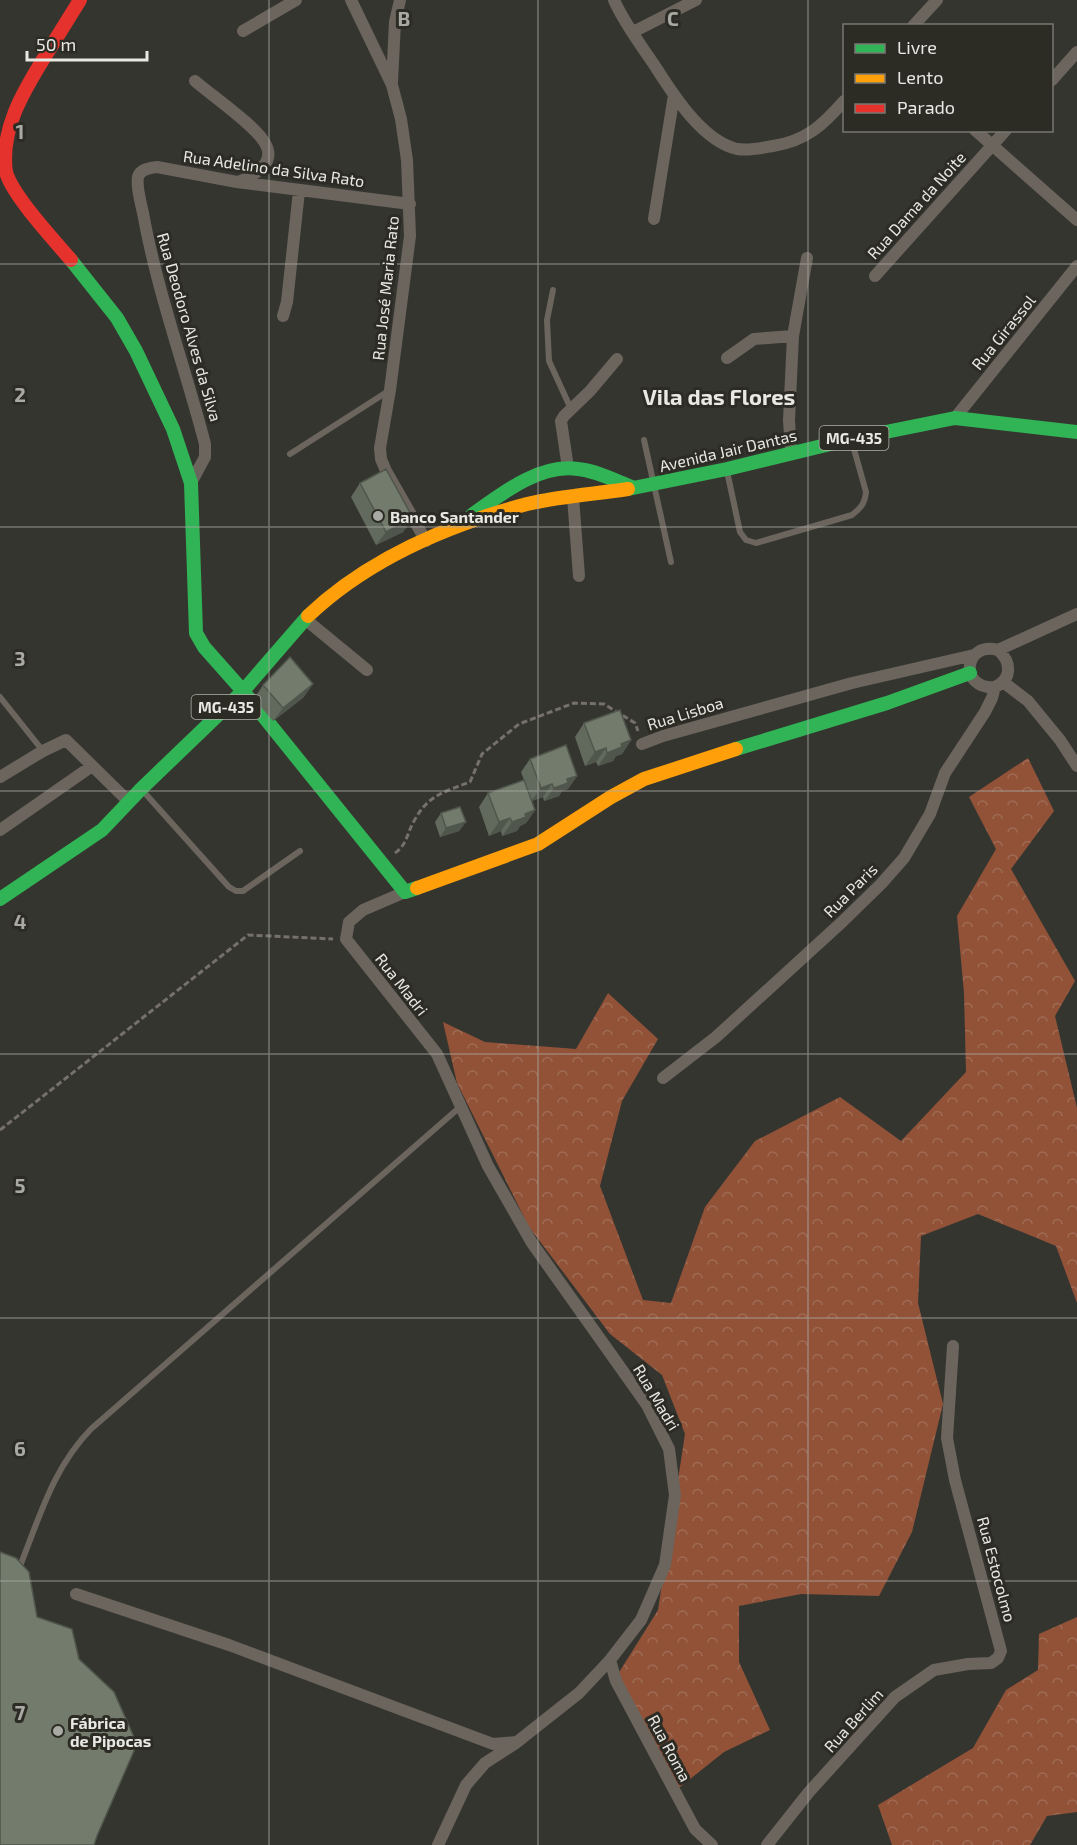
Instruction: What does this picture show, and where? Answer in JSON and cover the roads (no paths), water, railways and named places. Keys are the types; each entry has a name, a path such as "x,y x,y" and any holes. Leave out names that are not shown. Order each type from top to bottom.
{"street":[{"path":"80,0 15,104 6,129 4,154 6,174 22,200 117,318 136,351 172,429 191,483 196,633 204,647 243,691 405,892 538,844 611,797 644,779 887,703 970,673"},
{"path":"243,31 296,0"},
{"name":"Rua José Maria Rato","path":"351,0 392,85 401,119 407,160 410,236 380,448 381,459 386,471 426,541"},
{"path":"392,85 395,22 400,0"},
{"path":"633,32 696,0"},
{"path":"915,24 937,0"},
{"path":"611,2 674,95 698,124 718,141 737,149 757,149 785,144 807,136 826,122 843,102"},
{"path":"1053,79 1077,52"},
{"path":"195,81 259,133 267,145 268,159 263,168 252,176 237,182"},
{"path":"654,219 674,95"},
{"path":"977,132 1077,220"},
{"name":"Rua Dama da Noite","path":"875,276 1003,132"},
{"name":"Rua Adelino da Silva Rato","path":"138,178 141,172 157,167 237,182 410,204"},
{"name":"Rua Deodoro Alves da Silva","path":"138,178 148,241 206,444 205,457 191,483"},
{"path":"283,316 287,302 299,191"},
{"path":"791,452 789,420 793,336 807,258"},
{"name":"Rua Girassol","path":"955,418 1077,266"},
{"path":"727,358 754,339 793,336"},
{"path":"568,468 561,421 617,359"},
{"name":"Avenida Jair Dantas","path":"0,899 102,830 141,789 243,691 305,619 342,586 401,551 457,526 529,504 654,484 727,469 791,452 955,418 1077,432"},
{"name":"Avenida Jair Dantas","path":"457,526 494,498 542,474 568,468 594,473 634,488"},
{"path":"573,496 579,576"},
{"name":"Rua Lisboa","path":"642,744 663,736 852,683 974,655 985,648 998,650 1077,614"},
{"path":"305,619 367,670"},
{"path":"974,655 969,666 970,673 979,685 987,688 999,684 1008,674 1009,664 998,650"},
{"path":"999,684 1028,701 1060,740 1077,766"},
{"name":"Rua Paris","path":"663,1078 724,1029 842,922 904,858 930,814 945,773 985,712 999,684"},
{"path":"1,773 66,740 129,802"},
{"path":"0,830 92,766"},
{"name":"Rua Madri","path":"405,892 363,910 350,922 346,939 437,1054 488,1166 532,1243 647,1405 669,1449 675,1495 665,1565 641,1620 610,1660 579,1693 518,1742 485,1763 466,1785 438,1845"},
{"name":"Rua Estocolmo","path":"953,1346 947,1438 955,1480 1001,1646 1000,1654 991,1664"},
{"path":"76,1594 229,1645 493,1744 518,1742"},
{"name":"Rua Roma","path":"610,1660 616,1681 695,1829 712,1845"},
{"name":"Rua Berlim","path":"767,1845 809,1792 895,1697 934,1670 968,1664 991,1664"}],"lane":[{"path":"553,290 547,320 549,361 571,408"},
{"path":"290,454 390,390"},
{"path":"727,469 740,532 746,540 756,543 852,515 862,508 866,492 851,439"},
{"path":"644,440 671,562"},
{"path":"0,697 43,751"},
{"path":"141,789 229,887 236,891 243,891 300,851"},
{"path":"20,1566 55,1479 73,1447 460,1107"}],"place":[{"name":"Banco Santander","path":"378,516"},
{"name":"Fábrica de Pipocas","path":"58,1731"}],"district":[{"name":"Vila das Flores","path":"719,396"}]}
